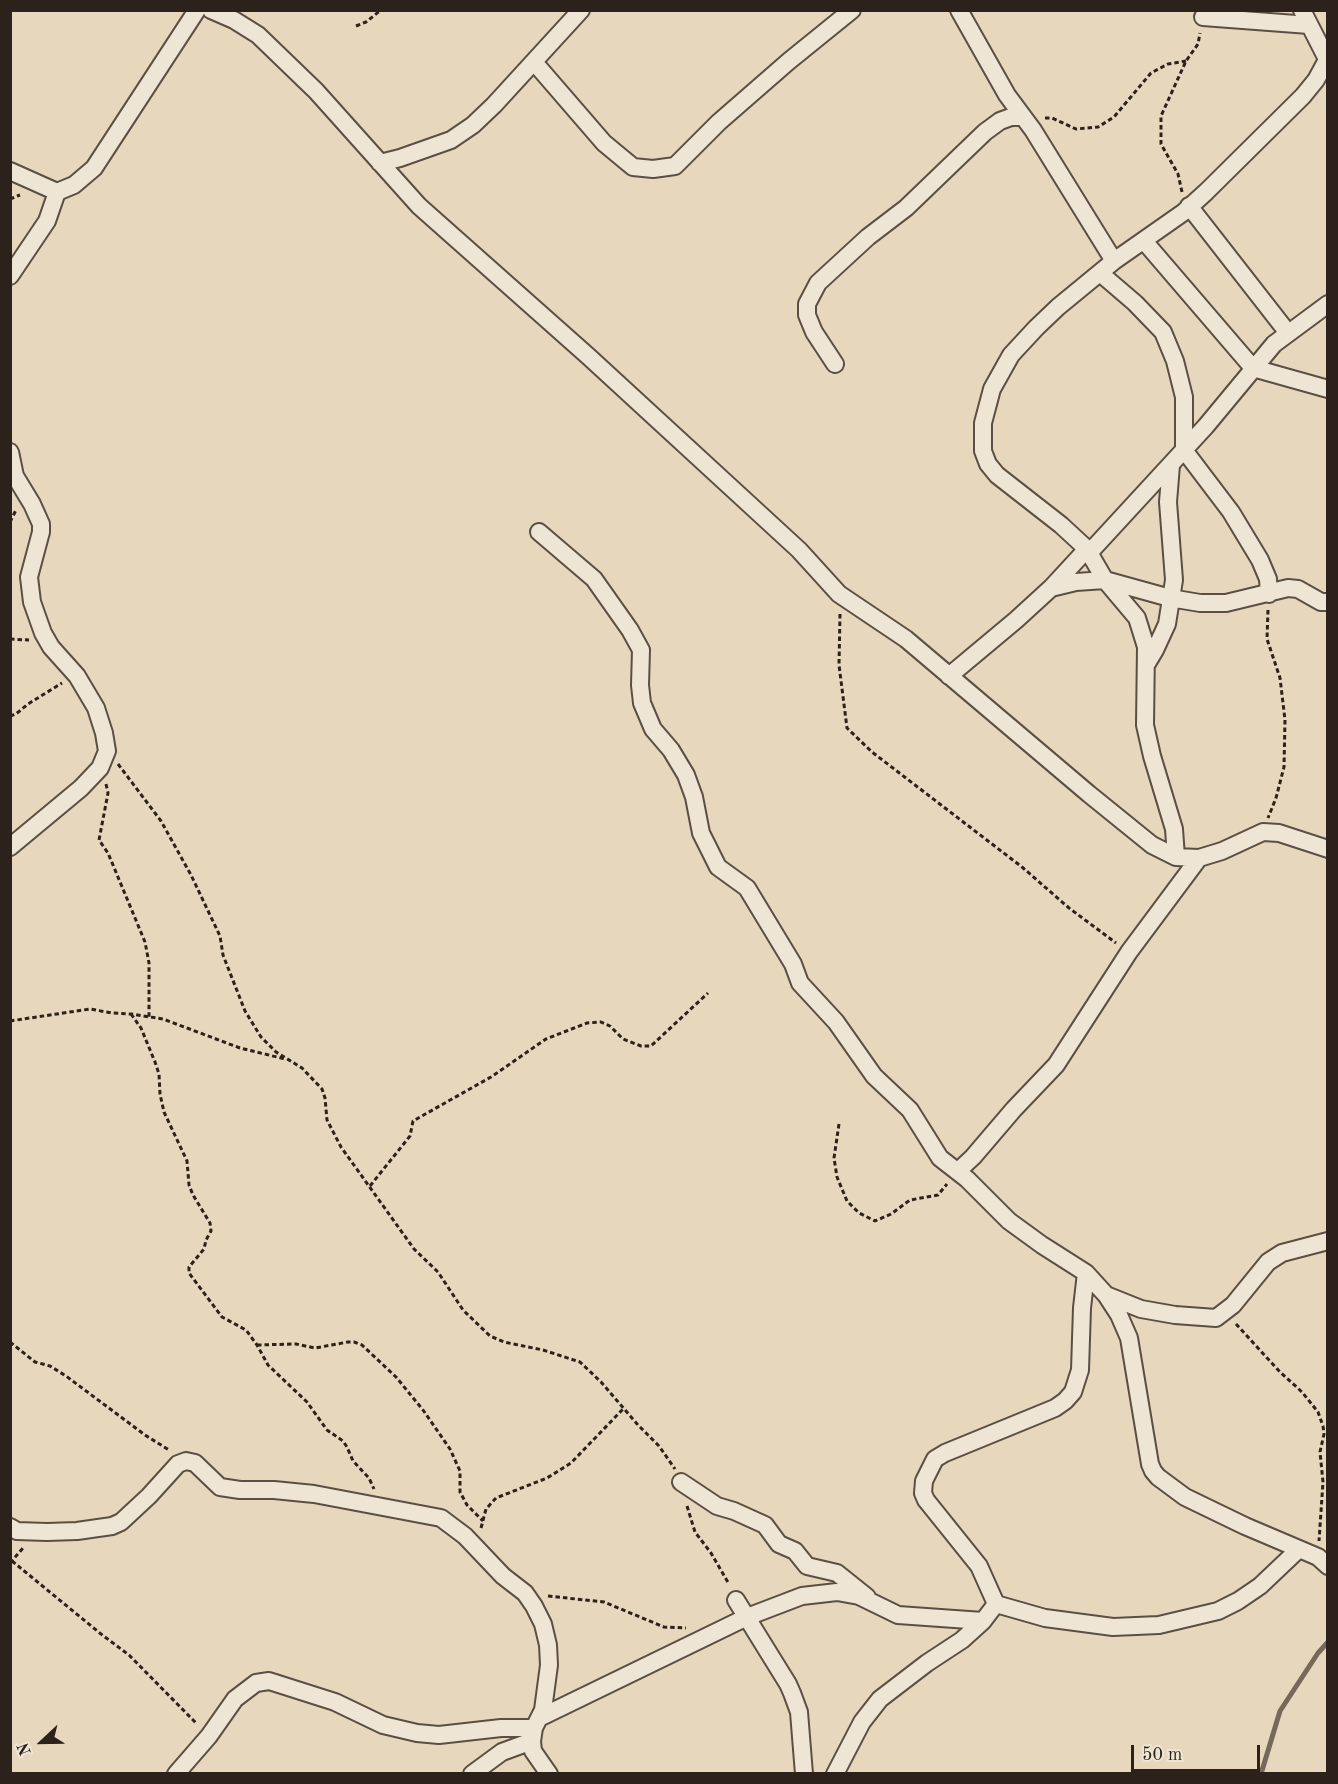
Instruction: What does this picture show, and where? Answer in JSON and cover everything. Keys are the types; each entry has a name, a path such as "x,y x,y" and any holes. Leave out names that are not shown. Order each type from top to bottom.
{"street":[{"path":"10,171 57,192 74,185 94,168 197,10"},
{"path":"380,163 420,152 451,140 487,112 581,10"},
{"path":"534,62 604,143 633,167 653,169 675,165 728,114 852,10"},
{"path":"958,10 997,79 1070,188 1114,261"},
{"path":"224,13 258,35 316,91 419,206 588,356 799,550 839,594 906,639 1152,845 1176,857 1199,858 1222,851 1263,832 1279,833 1328,849"},
{"path":"1176,857 1174,829 1145,725 1146,647 1137,618 1105,580 1088,551 1061,525 997,475 988,464 983,451 983,423 992,389 1011,355 1058,307 1114,261 1144,241 1206,192 1303,96 1316,80 1327,59 1306,18 1203,17"},
{"path":"835,364 814,332 807,315 807,304 818,284 868,237 906,208 985,132 1000,121 1011,117 1023,117"},
{"path":"10,276 47,221 57,192"},
{"path":"1189,206 1288,333"},
{"path":"1144,241 1253,368 1328,389"},
{"path":"1101,273 1135,303 1162,332 1175,361 1184,397 1184,450 1231,512 1260,560 1268,579 1269,594"},
{"path":"949,676 1016,620 1088,551 1171,465 1274,344 1328,304"},
{"path":"10,452 15,476 41,524 29,577 32,602 43,633 51,647 77,676 96,708 107,751 101,765 81,788 10,847"},
{"path":"1145,666 1167,624 1174,580 1168,502 1171,465"},
{"path":"539,532 594,579 630,630 641,650 642,703 653,729 671,750 686,775 694,797 701,833 718,867 747,888 793,964 800,983 836,1022 874,1076 910,1110 940,1158 958,1171 1009,1221 1086,1273 1106,1295 1119,1315 1129,1338 1143,1429 1153,1471 1185,1497 1323,1561"},
{"path":"1051,588 1076,582 1105,580 1170,598 1200,603 1226,603 1288,588 1298,589 1321,602 1328,602"},
{"path":"958,1171 1056,1065 1129,952 1199,858"},
{"path":"1106,1295 1141,1309 1210,1319 1220,1316 1268,1262 1282,1253 1328,1241"},
{"path":"996,1604 980,1566 926,1500 923,1493 924,1481 935,1459 945,1453 1055,1408 1073,1392 1080,1370 1082,1308 1086,1273"},
{"path":"10,1527 17,1531 47,1532 112,1526 121,1522 149,1496 178,1464 186,1461 195,1463 220,1487 314,1494 441,1518 452,1525 503,1576 525,1593 543,1624 548,1645 548,1676 543,1710 535,1729 533,1751 549,1773"},
{"path":"681,1482 717,1506 765,1525 779,1544 795,1551 807,1566 837,1573 874,1604"},
{"path":"996,1604 1045,1618 1113,1627 1159,1625 1218,1611 1238,1601 1260,1586 1299,1549"},
{"path":"472,1773 535,1729 717,1631 802,1596 837,1592 859,1596 898,1615 983,1621"},
{"path":"736,1600 792,1693 799,1712 804,1773"},
{"path":"836,1773 862,1722 880,1699 962,1640 983,1621 996,1604"},
{"path":"176,1773 209,1736 235,1699 256,1683 269,1682 335,1702 397,1730 439,1735 501,1728 535,1729"}],"path":[{"path":"356,26 366,22 381,10"},
{"path":"1189,206 1182,193 1178,174 1161,144 1161,116 1186,61 1198,44 1203,17"},
{"path":"1023,117 1052,118 1076,129 1098,128 1114,117 1151,73 1168,64 1186,61"},
{"path":"839,594 839,665 847,728 872,752 1022,867 1069,908 1129,952"},
{"path":"1263,832 1276,798 1284,767 1285,720 1280,678 1267,639 1269,594"},
{"path":"10,716 60,684 77,676"},
{"path":"105,743 130,783 161,821 190,874 217,928 223,955 245,1011 261,1036 276,1052 302,1068 322,1089 327,1120 342,1147 414,1249 438,1272 475,1323 490,1336 504,1342 543,1350 580,1362 602,1382 671,1461 681,1482 694,1532 726,1576 736,1600"},
{"path":"101,765 108,793 99,840 108,853 145,942 149,963 149,1017"},
{"path":"370,1186 410,1136 413,1120 491,1077 546,1039 578,1026 601,1022 610,1026 623,1040 640,1046 651,1046 708,993"},
{"path":"10,1021 90,1009 112,1014 131,1014 163,1019 240,1048 288,1060"},
{"path":"131,1014 141,1028 155,1062 159,1074 164,1112 187,1161 192,1195 210,1223 211,1231 204,1249 189,1267 189,1273 222,1317 246,1330 268,1365 307,1402 327,1430 347,1447 353,1461 369,1478 377,1494 388,1507"},
{"path":"839,1124 834,1158 837,1177 847,1201 859,1213 875,1221 891,1214 910,1200 938,1195 958,1171"},
{"path":"1225,1311 1318,1412 1324,1434 1320,1458 1323,1482 1323,1561"},
{"path":"10,1342 35,1362 50,1366 66,1376 145,1435 186,1461"},
{"path":"257,1345 296,1344 311,1348 348,1342 362,1345 396,1377 423,1410 450,1449 460,1471 460,1492 467,1505 483,1521"},
{"path":"476,1547 486,1509 496,1498 547,1478 572,1462 624,1408"},
{"path":"12,1561 129,1655 209,1736"},
{"path":"525,1593 604,1602 664,1627 717,1631"}],"waterway":[{"path":"1261,1774 1280,1711 1318,1653 1328,1642"}]}
